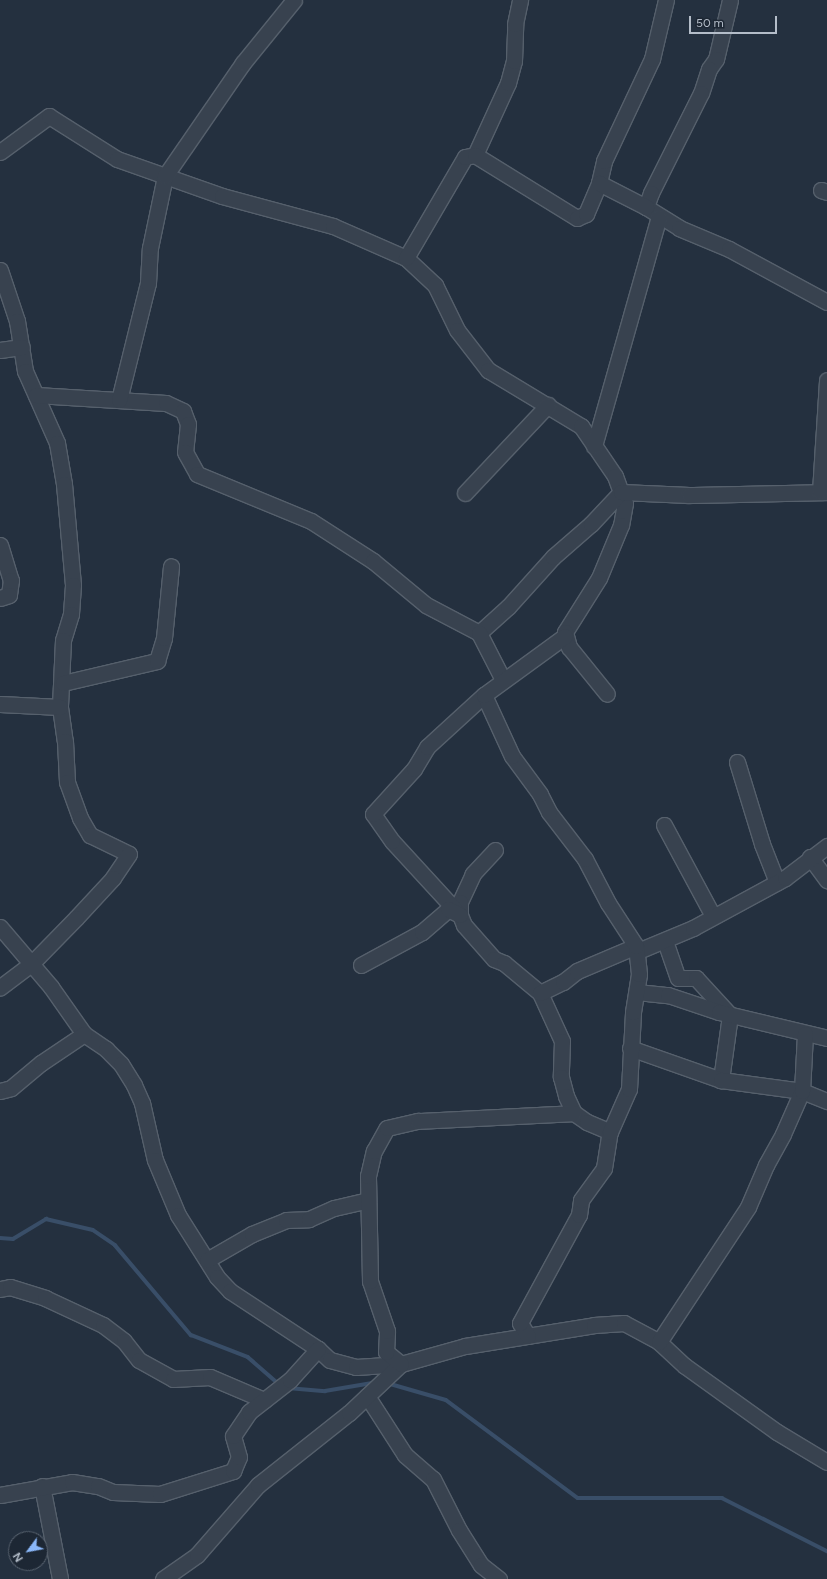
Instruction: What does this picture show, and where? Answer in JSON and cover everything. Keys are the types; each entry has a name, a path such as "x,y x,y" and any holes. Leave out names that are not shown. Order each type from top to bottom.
{"street":[{"path":"119,400 148,283 150,248 165,176 243,63 294,0"},
{"path":"475,155 508,83 514,61 515,24 520,0"},
{"path":"406,258 465,157 475,155 577,218 586,214 599,184 604,161 652,59 666,0"},
{"path":"646,206 650,193 701,94 709,69 716,59 730,0"},
{"path":"0,152 49,116 117,159 222,196 333,226 406,258 434,285 457,330 488,370 581,426 615,476 622,492 626,510 612,552 584,603 566,626 565,636 569,647 607,694"},
{"path":"599,184 646,206 659,217 729,249 827,302"},
{"path":"594,446 659,217"},
{"path":"0,270 17,321 25,371 57,443 64,484 73,585 71,614 63,640 63,683 60,707 65,741 67,782 80,818 90,835 129,854 102,891 31,964 0,987"},
{"path":"0,350 22,346"},
{"path":"479,633 508,607 553,557 591,524 622,492 689,495 823,492 827,380"},
{"path":"36,395 166,403 183,411 188,424 185,452 197,474 311,521 373,561 426,605 479,633 503,680"},
{"path":"465,493 548,405"},
{"path":"0,545 11,580 9,595 0,598"},
{"path":"63,683 157,661 164,638 171,566"},
{"path":"565,636 484,695 427,746 414,769 373,814 392,841 460,915 464,925 494,959 504,963 540,993 562,1041 561,1077 566,1096 574,1113 587,1122 610,1132"},
{"path":"484,695 512,756 540,794 549,812 585,859 608,903 637,948 636,992 630,1048 629,1089 610,1132 604,1168 581,1200 579,1216 520,1323 528,1336"},
{"path":"0,704 60,707"},
{"path":"737,762 762,844 778,882"},
{"path":"664,825 713,916"},
{"path":"540,993 563,982 577,971 637,948 665,941 778,882 810,857 827,846"},
{"path":"460,915 460,902 473,874 496,850"},
{"path":"810,857 827,880"},
{"path":"361,965 422,932 448,909 460,915"},
{"path":"0,927 52,987 84,1034 106,1049 121,1064 134,1085 142,1103 155,1160 178,1215 206,1260 230,1291 318,1349 330,1360 356,1367 401,1364 465,1346 594,1325 624,1323 659,1342 685,1366 777,1432 827,1462"},
{"path":"665,941 678,978 696,978 730,1015"},
{"path":"636,992 668,995 730,1015 827,1038"},
{"path":"721,1080 730,1015"},
{"path":"0,1091 11,1088 41,1063 84,1034"},
{"path":"659,1342 748,1207 802,1092 805,1034"},
{"path":"630,1048 721,1080 802,1092 827,1101"},
{"path":"401,1364 386,1352 387,1331 370,1281 368,1176 374,1151 387,1128 397,1124 574,1113"},
{"path":"206,1260 252,1234 286,1220 309,1219 334,1208 368,1200"},
{"path":"0,1289 10,1288 31,1293 103,1325 124,1341 139,1360 173,1379 210,1377 264,1400"},
{"path":"0,1495 42,1486 72,1482 98,1486 113,1492 160,1494 233,1471 239,1457 234,1436 249,1412 290,1380 318,1349"},
{"path":"162,1579 197,1555 258,1485 367,1396 401,1364"},
{"path":"367,1396 405,1455 433,1479 459,1530 481,1565 499,1579"},
{"path":"42,1486 60,1579"}],"waterway":[{"path":"0,1238 13,1239 46,1219 93,1230 115,1245 191,1335 248,1357 279,1384"},
{"path":"288,1388 325,1391 373,1383"},
{"path":"387,1383 446,1400 578,1498 722,1498 827,1551"}]}
